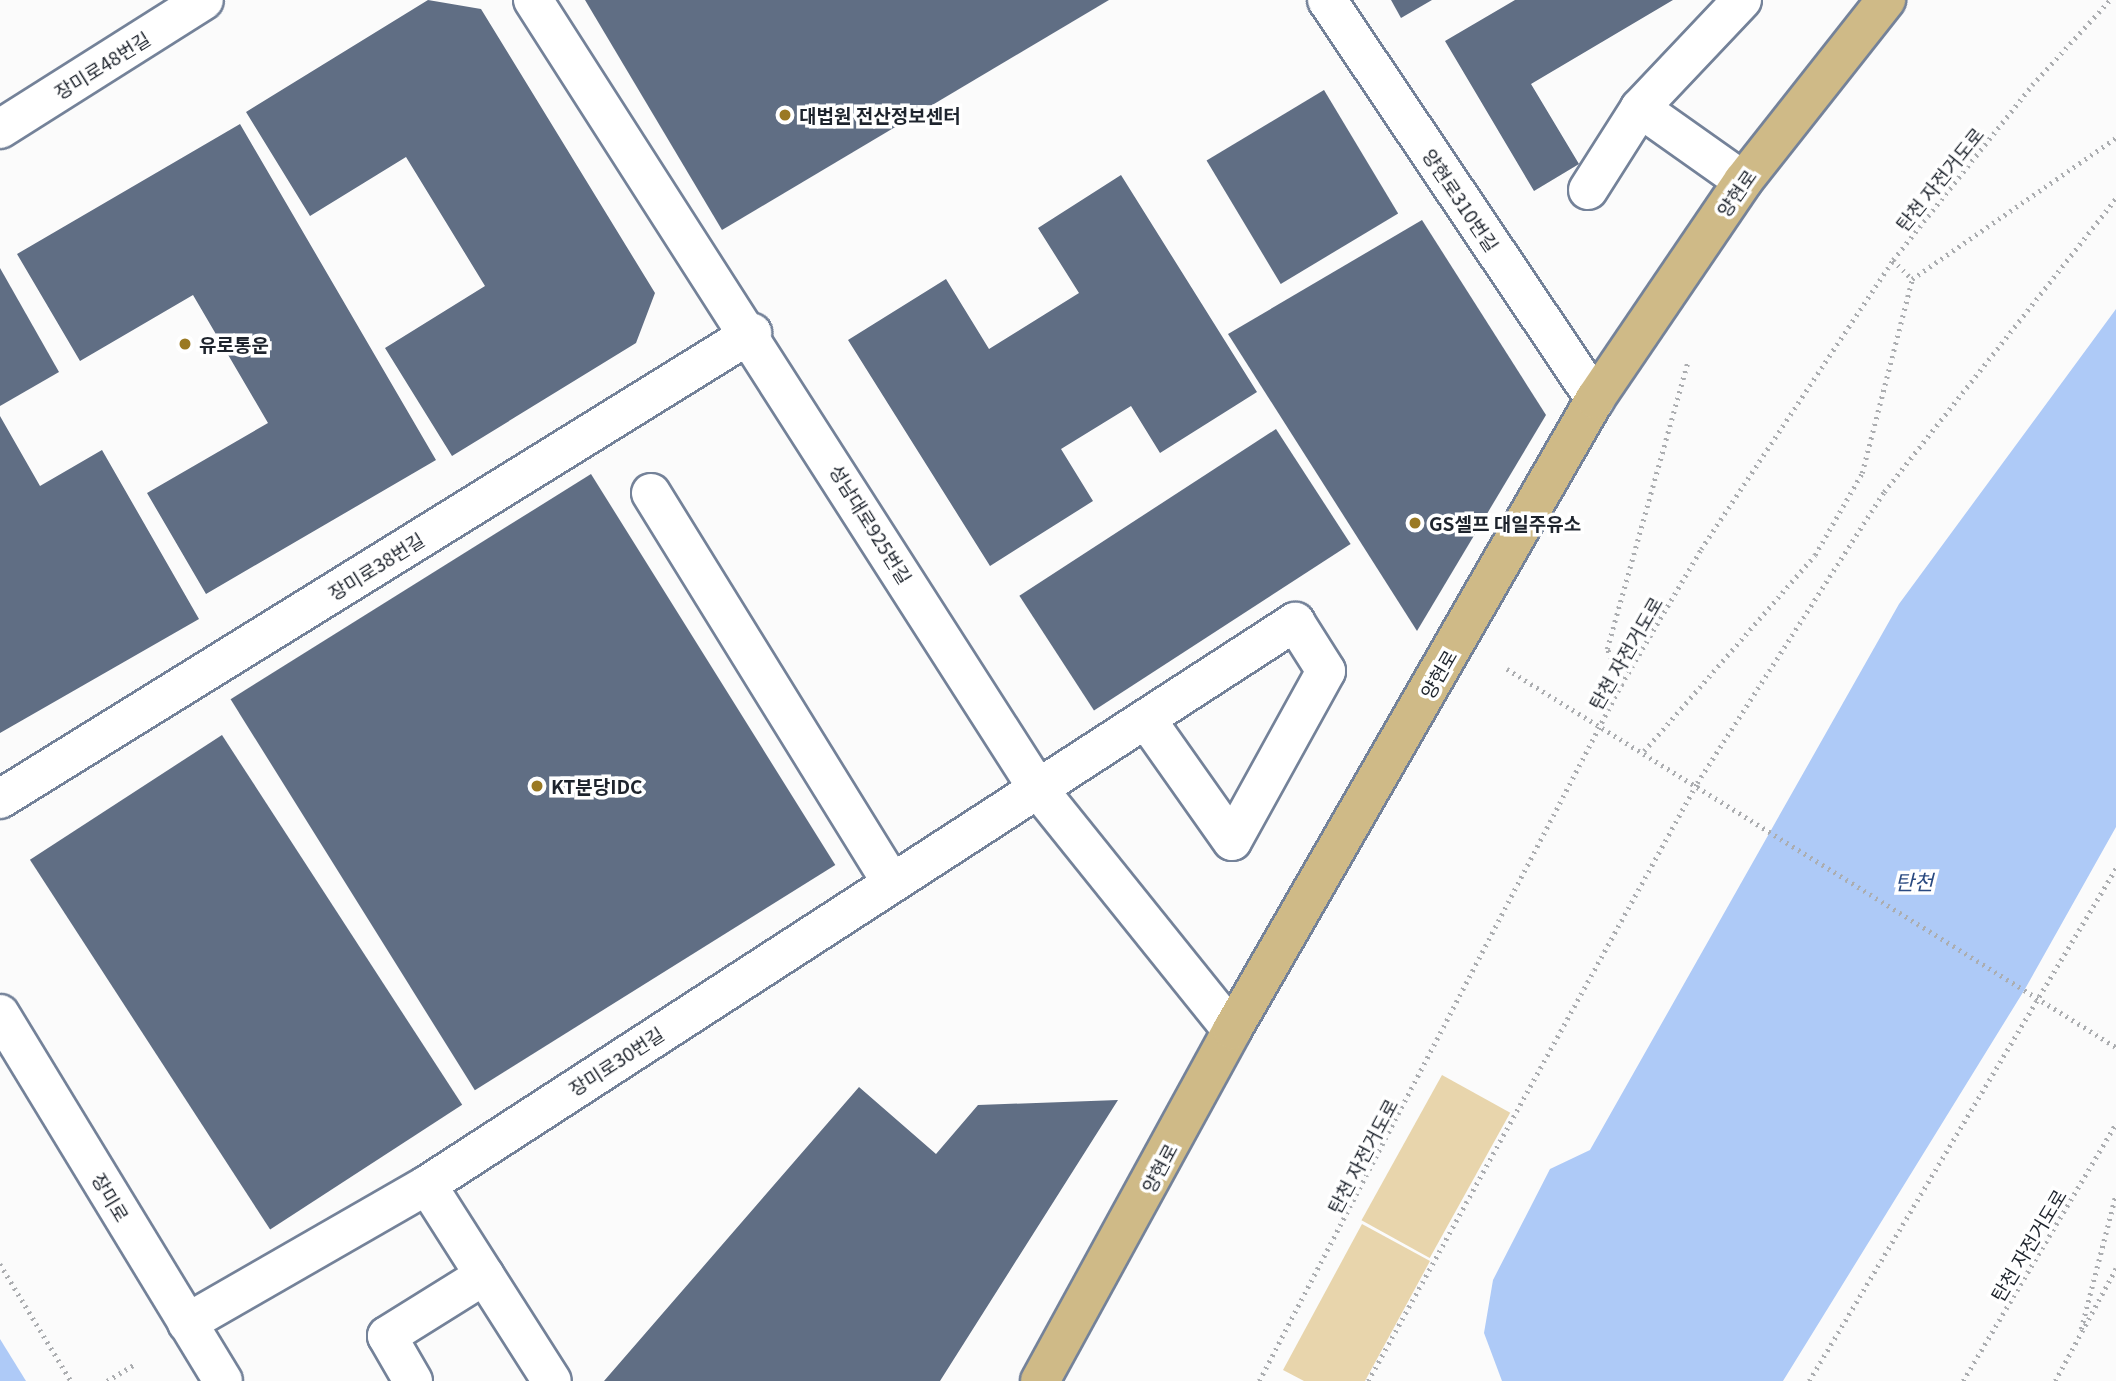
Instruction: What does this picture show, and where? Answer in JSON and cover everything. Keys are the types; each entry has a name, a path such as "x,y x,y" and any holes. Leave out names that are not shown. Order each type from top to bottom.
{"main road":[{"name":"양현로","path":"1040,1381 1232,1030 1595,399 1743,181 1886,0"}],"street":[{"name":"장미로48번길","path":"0,130 204,0"},
{"name":"성남대로925번길","path":"533,0 752,333 1038,789 1232,1030"},
{"name":"양현로310번길","path":"1327,0 1595,399"},
{"path":"1588,190 1640,108 1742,0"},
{"path":"1640,108 1743,181"},
{"name":"장미로38번길","path":"0,799 752,333"},
{"path":"651,493 891,881"},
{"name":"장미로30번길","path":"187,1323 427,1185 891,881 1295,622 1326,671 1231,841 1146,719"},
{"name":"장미로","path":"0,1014 223,1381"},
{"path":"427,1185 552,1381"},
{"path":"413,1381 387,1336 485,1275"}],"path":[{"name":"탄천 자전거도로","path":"1259,1381 1621,685 1701,549 1893,260 2110,0"},
{"path":"1644,751 1815,555 1862,473 1912,279 2116,138"},
{"path":"1368,1381 1697,783 1884,492 2116,198"},
{"path":"1893,260 1912,279"},
{"path":"1621,685 1607,649 1688,361"},
{"path":"1507,669 1697,783 2116,1047"},
{"path":"1809,1381 2116,868"},
{"name":"탄천 자전거도로","path":"1964,1381 2116,1123"},
{"path":"2081,1329 2116,1194"},
{"path":"0,1264 71,1381"},
{"path":"2056,1381 2081,1329 2116,1268"},
{"path":"107,1381 135,1364"}],"shaded area":[{"path":"1442,1075 1510,1113 1430,1258 1362,1220"},
{"path":"1362,1224 1430,1261 1365,1381 1304,1381 1283,1370"}],"water":[{"name":"탄천","path":"2116,309 2116,827 2025,989 1783,1381 1502,1381 1484,1333 1493,1280 1550,1169 1590,1150 1899,604"},
{"path":"0,1339 26,1381 0,1381"}],"building":[{"path":"428,0 481,9 655,293 636,343 452,456 385,348 485,286 406,157 310,216 246,112"},
{"name":"대법원 전산정보센터","path":"585,0 1109,0 722,230"},
{"path":"1391,0 1432,0 1401,18"},
{"path":"1515,0 1673,0 1531,84 1579,164 1534,191 1445,41"},
{"path":"1324,90 1398,213 1281,284 1207,161"},
{"path":"240,124 436,460 206,594 147,493 268,423 193,295 80,361 17,254"},
{"path":"1121,175 1257,392 1160,453 1131,406 1061,449 1093,501 990,566 848,340 946,279 989,349 1079,293 1038,228"},
{"name":"GS셀프 대일주유소","path":"1422,220 1546,415 1417,631 1228,334"},
{"path":"0,268 59,372 0,406"},
{"path":"0,416 40,486 102,450 199,619 0,733"},
{"path":"1276,429 1351,544 1094,711 1019,596"},
{"name":"KT분당IDC","path":"591,474 835,865 475,1090 231,699"},
{"path":"222,735 462,1105 270,1230 30,860"},
{"path":"859,1087 936,1154 978,1105 1118,1100 940,1381 604,1381"}],"place":[{"name":"대법원 전산정보센터","path":"785,115"},
{"name":"유로통운","path":"185,344"},
{"name":"GS셀프 대일주유소","path":"1415,523"},
{"name":"KT분당IDC","path":"537,786"}]}
